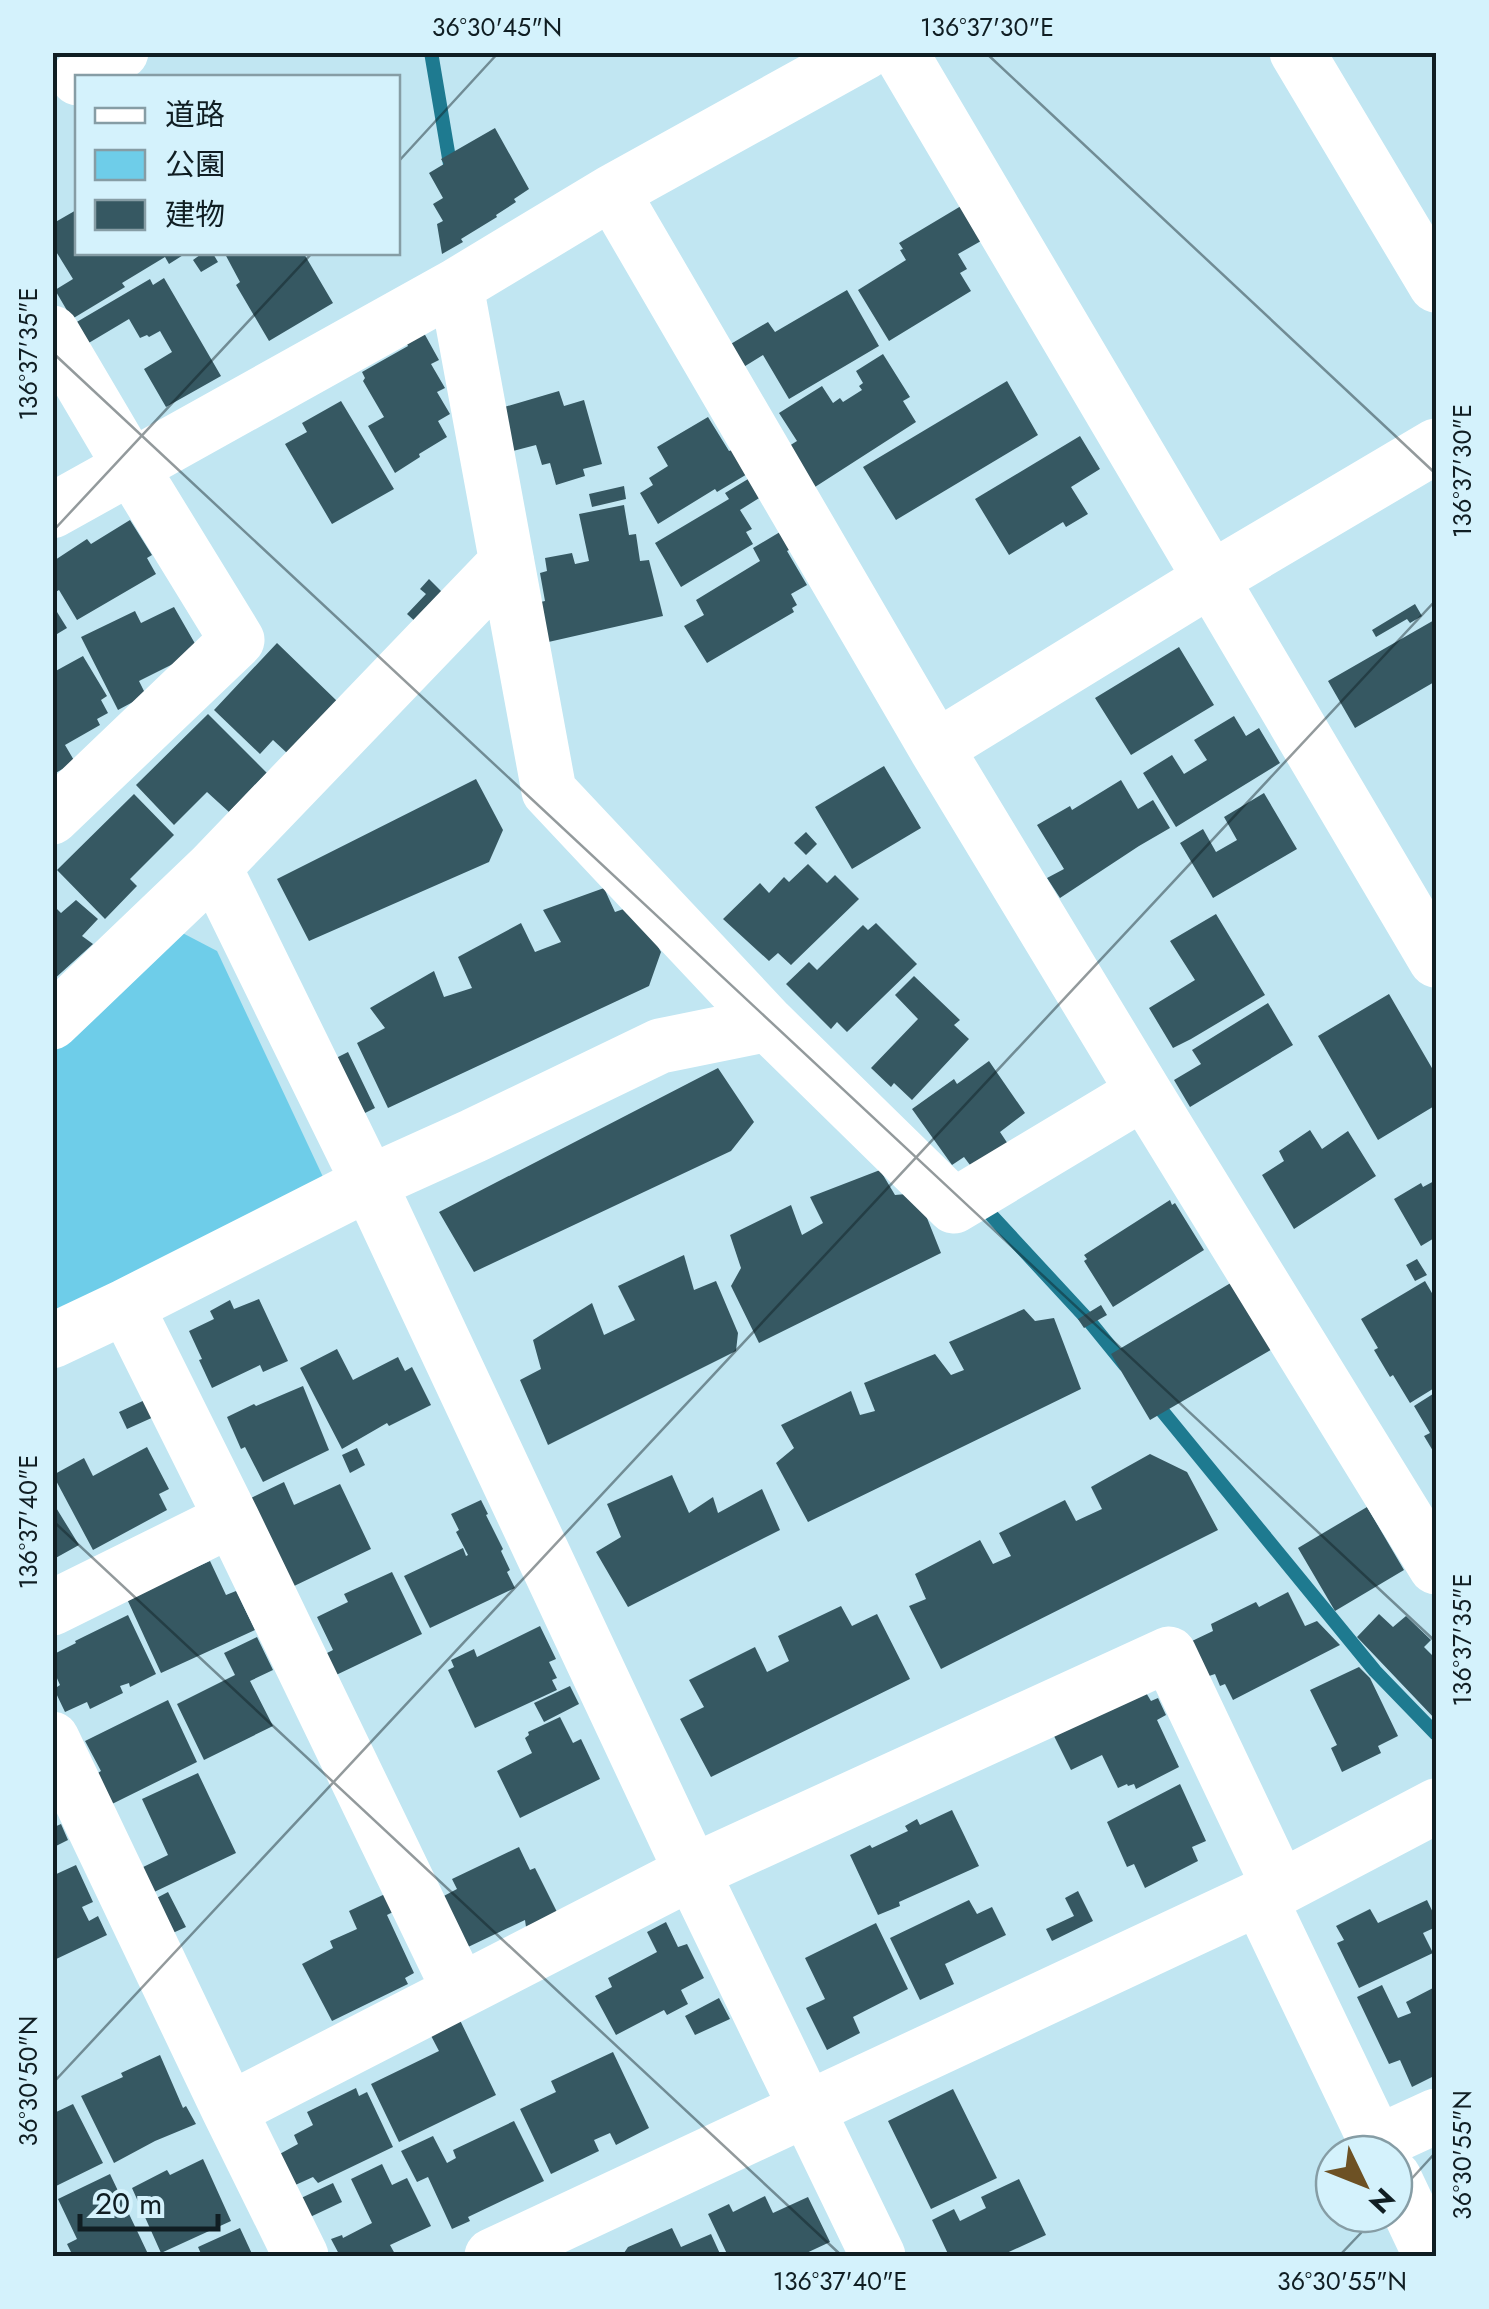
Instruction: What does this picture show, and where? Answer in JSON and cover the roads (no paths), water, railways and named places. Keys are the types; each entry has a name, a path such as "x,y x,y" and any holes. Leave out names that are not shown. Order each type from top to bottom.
{"street":[{"path":"83,75 121,52"},
{"path":"52,512 865,52"},
{"path":"900,52 1436,960"},
{"path":"1296,52 1436,285"},
{"path":"52,92 75,80"},
{"path":"612,192 936,748 1436,1567"},
{"path":"468,278 506,562 549,792 768,1024 954,1206 1144,1092"},
{"path":"52,334 237,640 52,817"},
{"path":"936,748 1210,578 1436,446"},
{"path":"52,1022 214,867 506,562"},
{"path":"214,867 369,1183 692,1872 878,2256"},
{"path":"52,1341 369,1183 660,1046 768,1024"},
{"path":"126,1306 460,1991"},
{"path":"52,1608 232,1520"},
{"path":"228,2110 692,1872 1169,1654 1374,2134"},
{"path":"52,1739 301,2256"},
{"path":"492,2256 576,2238 807,2110 1269,1892 1436,1806"},
{"path":"1414,2135 1436,2116"},
{"path":"1414,2220 1431,2256"}],"waterway":[{"path":"431,52 451,170"},
{"path":"979,1202 1125,1365"},
{"path":"1154,1401 1375,1671 1436,1734"}]}
